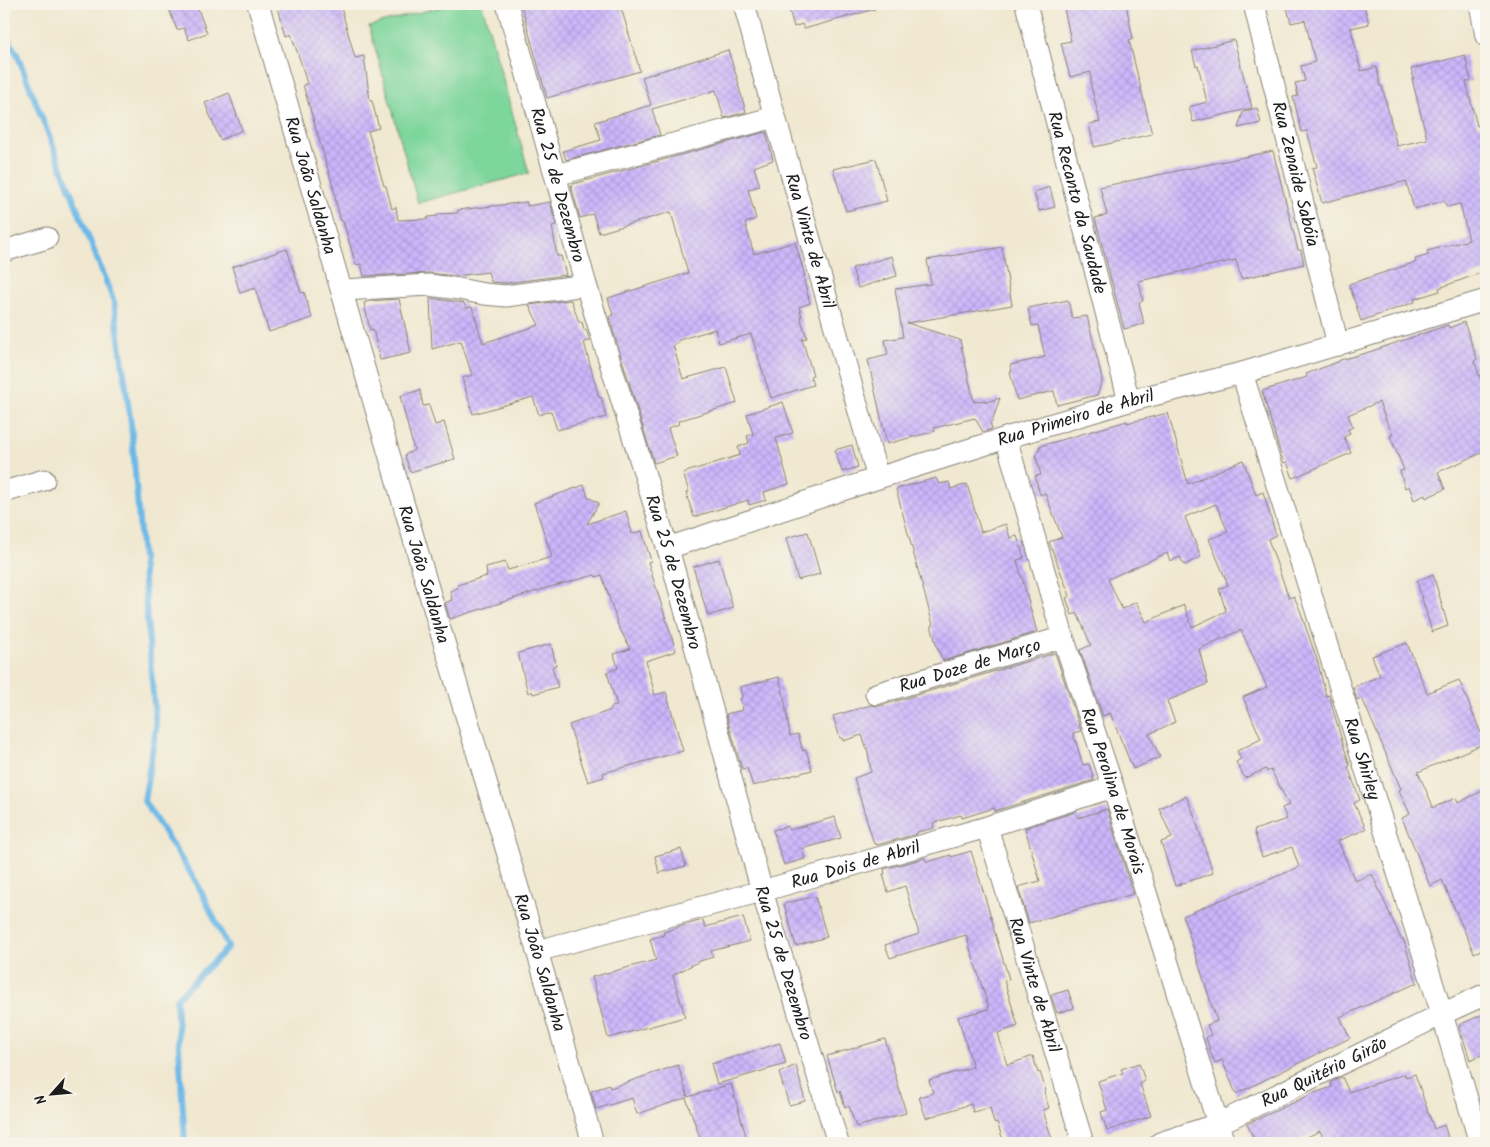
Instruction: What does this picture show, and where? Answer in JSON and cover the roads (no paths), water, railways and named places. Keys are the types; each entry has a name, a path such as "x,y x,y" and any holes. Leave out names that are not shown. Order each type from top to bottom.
{"street":[{"name":"Rua João Saldanha","path":"258,4 343,290 440,629 593,1143"},
{"name":"Rua 25 de Dezembro","path":"507,4 586,285 668,548 762,891 838,1143"},
{"name":"Rua Vinte de Abril","path":"744,4 878,478"},
{"name":"Rua Recanto da Saudade","path":"1026,4 1129,401"},
{"name":"Rua Zenaide Sabóia","path":"1254,4 1338,345"},
{"path":"1480,4 1486,36"},
{"path":"556,175 775,118"},
{"path":"4,252 47,238"},
{"path":"343,290 429,285 506,296 586,285"},
{"name":"Rua Primeiro de Abril","path":"668,548 878,478 1006,438 1129,401 1242,373 1486,300"},
{"name":"Rua Shirley","path":"1242,373 1442,1014 1480,1143"},
{"name":"Rua Perolina de Morais","path":"1006,438 1063,637 1113,787 1221,1134"},
{"path":"4,492 44,480"},
{"name":"Rua Doze de Março","path":"876,694 1063,637"},
{"name":"Rua Dois de Abril","path":"537,951 762,891 988,827 1113,787"},
{"name":"Rua Vinte de Abril","path":"988,827 1083,1143"},
{"name":"Rua Quitério Girão","path":"1160,1143 1221,1134 1442,1014 1486,994"}],"waterway":[{"path":"4,32 17,54 114,302 131,424 156,728 144,801 198,885 228,947 176,999 185,1143"}]}
